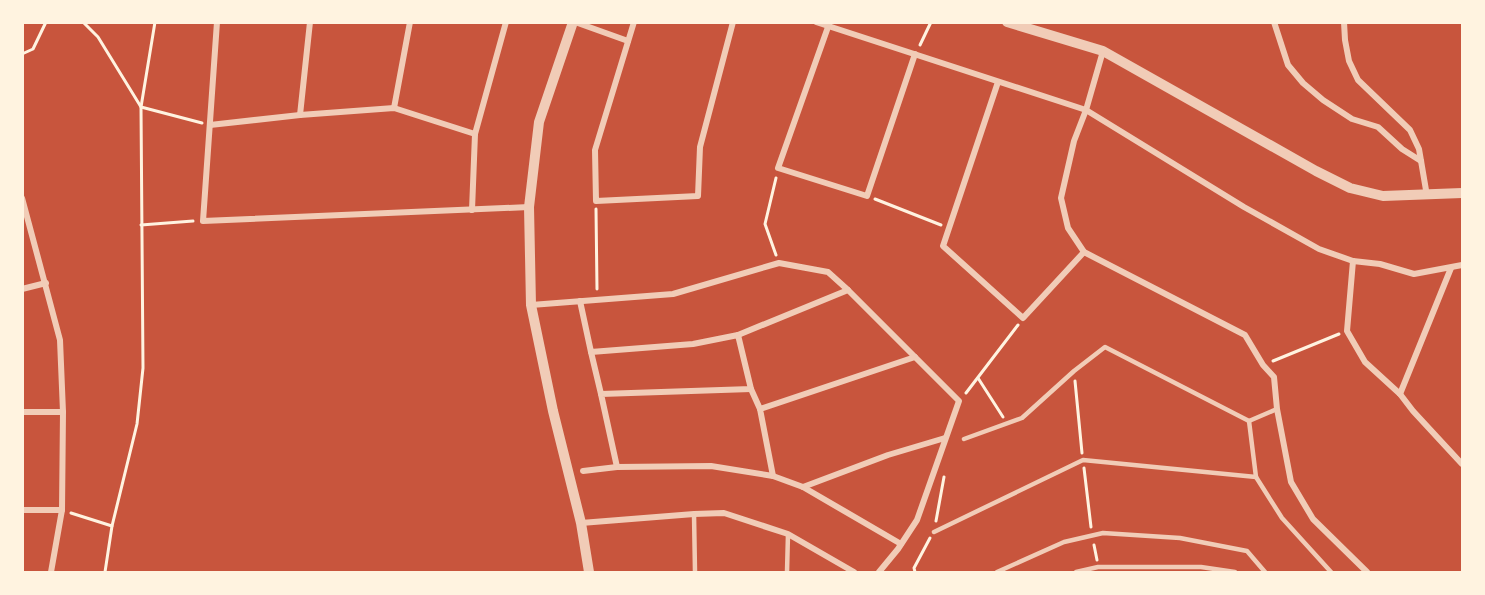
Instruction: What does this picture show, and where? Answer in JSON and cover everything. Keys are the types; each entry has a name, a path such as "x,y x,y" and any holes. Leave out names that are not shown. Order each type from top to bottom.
{"street":[{"path":"217,22 203,221 529,207"},
{"path":"300,115 310,22"},
{"path":"394,108 410,22"},
{"path":"472,210 475,134 506,22"},
{"path":"589,573 531,305 529,207 539,122 574,22 628,41"},
{"path":"634,22 595,150 596,201 698,196 700,147 733,22"},
{"path":"816,22 1086,110 1244,207 1319,249 1353,261 1380,264 1414,274 1462,265"},
{"path":"1007,22 1103,51 1350,189 1383,196 1462,193"},
{"path":"1274,22 1288,65 1303,83 1323,100 1352,119 1378,127 1402,149 1421,161"},
{"path":"1344,22 1349,61 1358,80 1410,130 1419,149 1427,196"},
{"path":"828,27 778,168 867,196 915,54"},
{"path":"1103,51 1086,110 1074,141 1061,198 1068,228 1084,252 1245,335 1263,365 1274,377 1277,409 1291,482 1313,519 1367,573"},
{"path":"998,82 943,246 1023,318 1084,252"},
{"path":"210,125 394,108 475,134"},
{"path":"22,198 60,340 63,412 62,510 51,573"},
{"path":"1353,261 1347,331 1365,362 1400,394 1462,464"},
{"path":"531,305 673,294 779,262 828,272 959,401 917,520 879,573"},
{"path":"1400,394 1451,268"},
{"path":"22,289 46,283"},
{"path":"591,352 693,344 738,335 848,290"},
{"path":"580,302 617,467"},
{"path":"738,335 751,389 760,409 773,476"},
{"path":"760,409 915,357"},
{"path":"601,394 751,389"},
{"path":"22,412 63,412"},
{"path":"803,487 888,455 945,438"},
{"path":"583,471 617,467 711,466 773,476 803,487 901,544"},
{"path":"22,510 62,510"},
{"path":"580,523 724,513 788,534 854,573"}],"lane":[{"path":"964,439 1022,418 1074,371 1105,347 1249,422"},
{"path":"1249,422 1277,409"},
{"path":"1249,422 1256,477 1282,518 1331,573"},
{"path":"934,532 1083,460 1256,477"},
{"path":"694,514 695,573"},
{"path":"997,573 1064,542 1103,533 1180,538 1247,551 1265,573"},
{"path":"787,573 788,534"},
{"path":"1076,573 1098,567 1201,567 1235,573"}],"path":[{"path":"22,54 33,49 46,22"},
{"path":"83,22 98,37 141,107 210,125"},
{"path":"105,573 112,526 136,424 143,368 141,107 155,22"},
{"path":"915,54 931,22"},
{"path":"778,168 765,224 779,262"},
{"path":"867,196 948,228"},
{"path":"596,201 597,299"},
{"path":"141,225 203,221"},
{"path":"1263,365 1347,331"},
{"path":"978,378 1008,424"},
{"path":"62,510 112,526"}]}
